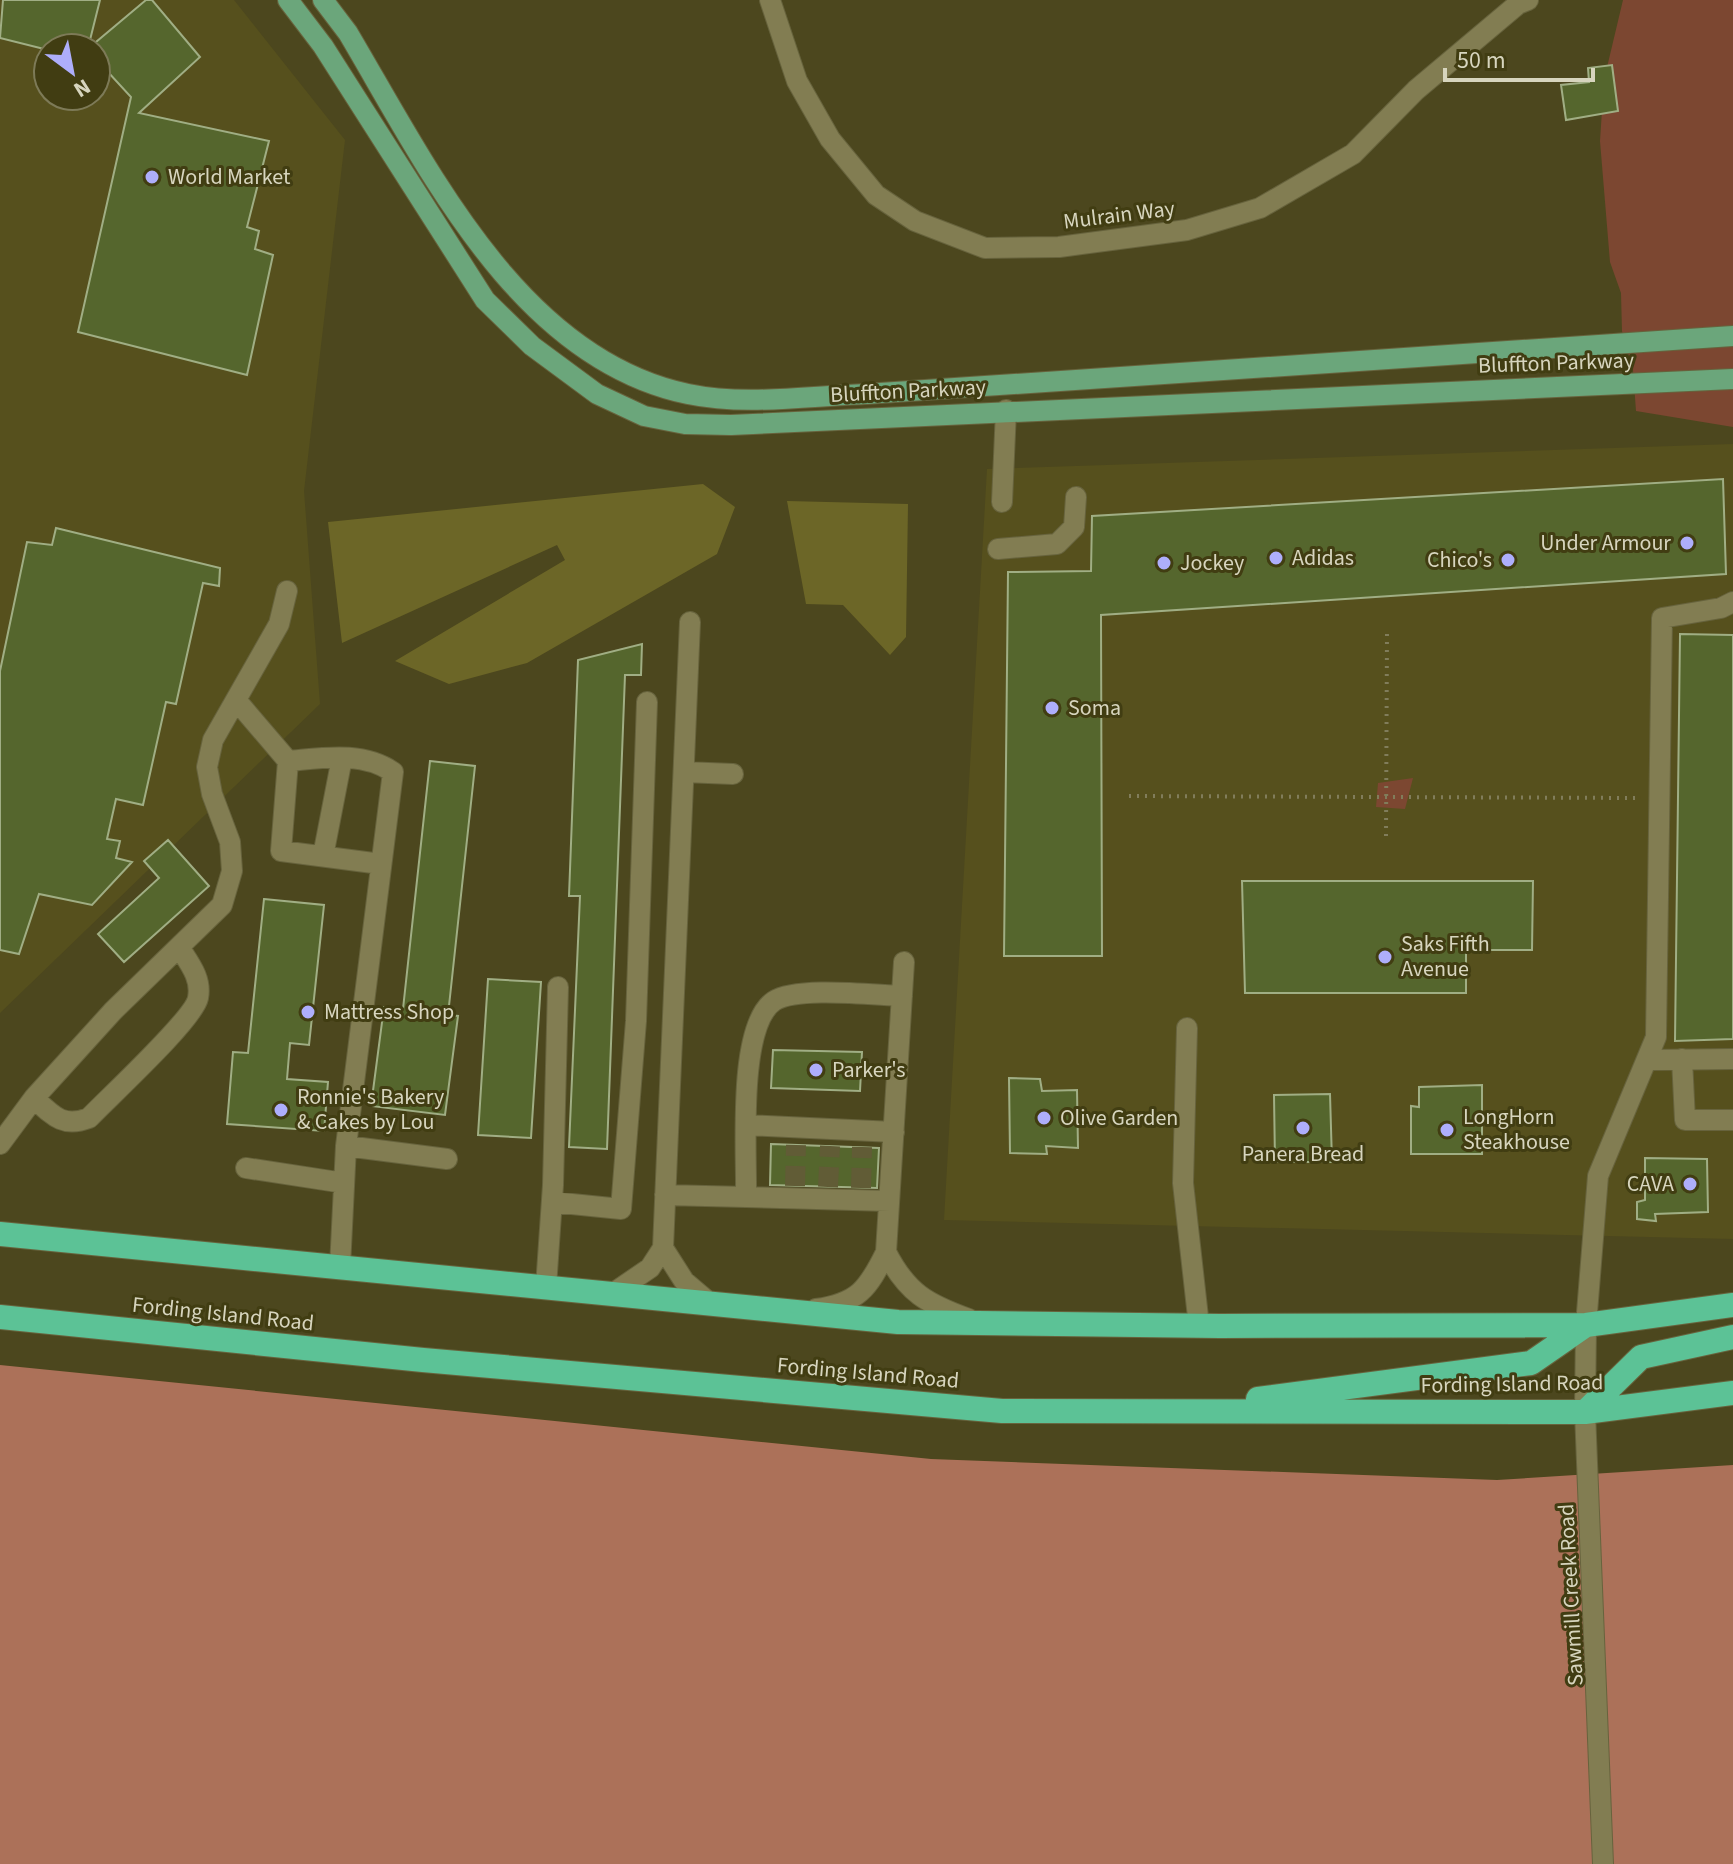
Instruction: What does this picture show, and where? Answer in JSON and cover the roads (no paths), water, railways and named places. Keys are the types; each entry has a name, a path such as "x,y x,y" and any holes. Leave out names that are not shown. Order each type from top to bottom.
{"highway":[{"path":"0,1234 898,1322 1199,1326 1586,1325 1733,1305"},
{"path":"0,1242 59,1240"},
{"name":"Fording Island Road","path":"0,1317 423,1360 1002,1411 1585,1412 1733,1393"},
{"path":"1164,1411 1531,1363 1586,1325"},
{"path":"1585,1412 1641,1357 1733,1337"}],"main road":[{"name":"Bluffton Parkway","path":"288,0 323,46 485,300 532,346 597,394 644,416 685,424 1733,379"},
{"name":"Bluffton Parkway","path":"323,0 348,33 483,250 534,311 586,349 630,374 688,394 750,399 865,394 1733,336"}],"street":[{"name":"Mulrain Way","path":"770,0 797,81 830,139 876,195 915,221 985,248 1059,247 1187,230 1260,208 1353,154 1416,90 1518,4 1528,0"},
{"path":"1002,502 1006,410"},
{"path":"998,549 1057,544 1074,527 1076,497"},
{"path":"0,1144 34,1098 113,1011 222,905 232,871 230,842 212,794 207,767 213,740 279,624 287,591"},
{"name":"Sawmill Creek Road","path":"1603,1864 1602,1762 1585,1412 1586,1325 1598,1176 1656,1037 1662,618 1721,608 1733,602"},
{"path":"612,1294 650,1268 663,1248 690,622"},
{"path":"236,700 288,761 281,851 381,864"},
{"path":"552,1202 621,1209 636,1021 647,702"},
{"path":"288,761 342,758 376,761 393,772 346,1146 340,1267"},
{"path":"323,856 342,758"},
{"path":"684,772 733,774"},
{"path":"34,1098 57,1120 74,1124 89,1118 185,1020 198,1000 198,979 179,947"},
{"path":"798,1312 836,1306 870,1286 886,1252 904,962"},
{"path":"546,1287 552,1202 558,987"},
{"path":"746,1197 749,1049 758,1017 775,1000 804,994 902,996"},
{"path":"1187,1028 1183,1183 1199,1326"},
{"path":"1682,1059 1685,1120 1733,1120"},
{"path":"1647,1060 1733,1059"},
{"path":"748,1125 796,1136 831,1138 863,1139 894,1132"},
{"path":"346,1146 447,1159"},
{"path":"246,1168 344,1183"},
{"path":"665,1195 746,1197 795,1193 861,1194 889,1201"},
{"path":"663,1248 684,1281 711,1304"},
{"path":"886,1252 904,1282 932,1306 982,1323"}],"tunnel":[{"path":"795,1186 796,1145"},
{"path":"828,1187 830,1146"},
{"path":"861,1188 862,1147"}],"place":[{"name":"World Market","path":"152,177"},
{"name":"Under Armour","path":"1687,543"},
{"name":"Adidas","path":"1276,558"},
{"name":"Chico's","path":"1508,560"},
{"name":"Jockey","path":"1164,563"},
{"name":"Soma","path":"1052,708"},
{"name":"Saks Fifth Avenue","path":"1385,957"},
{"name":"Mattress Shop","path":"308,1012"},
{"name":"Parker's","path":"816,1070"},
{"name":"Ronnie's Bakery & Cakes by Lou","path":"281,1110"},
{"name":"Olive Garden","path":"1044,1118"},
{"name":"Panera Bread","path":"1303,1128"},
{"name":"LongHorn Steakhouse","path":"1447,1130"},
{"name":"CAVA","path":"1690,1184"}]}
